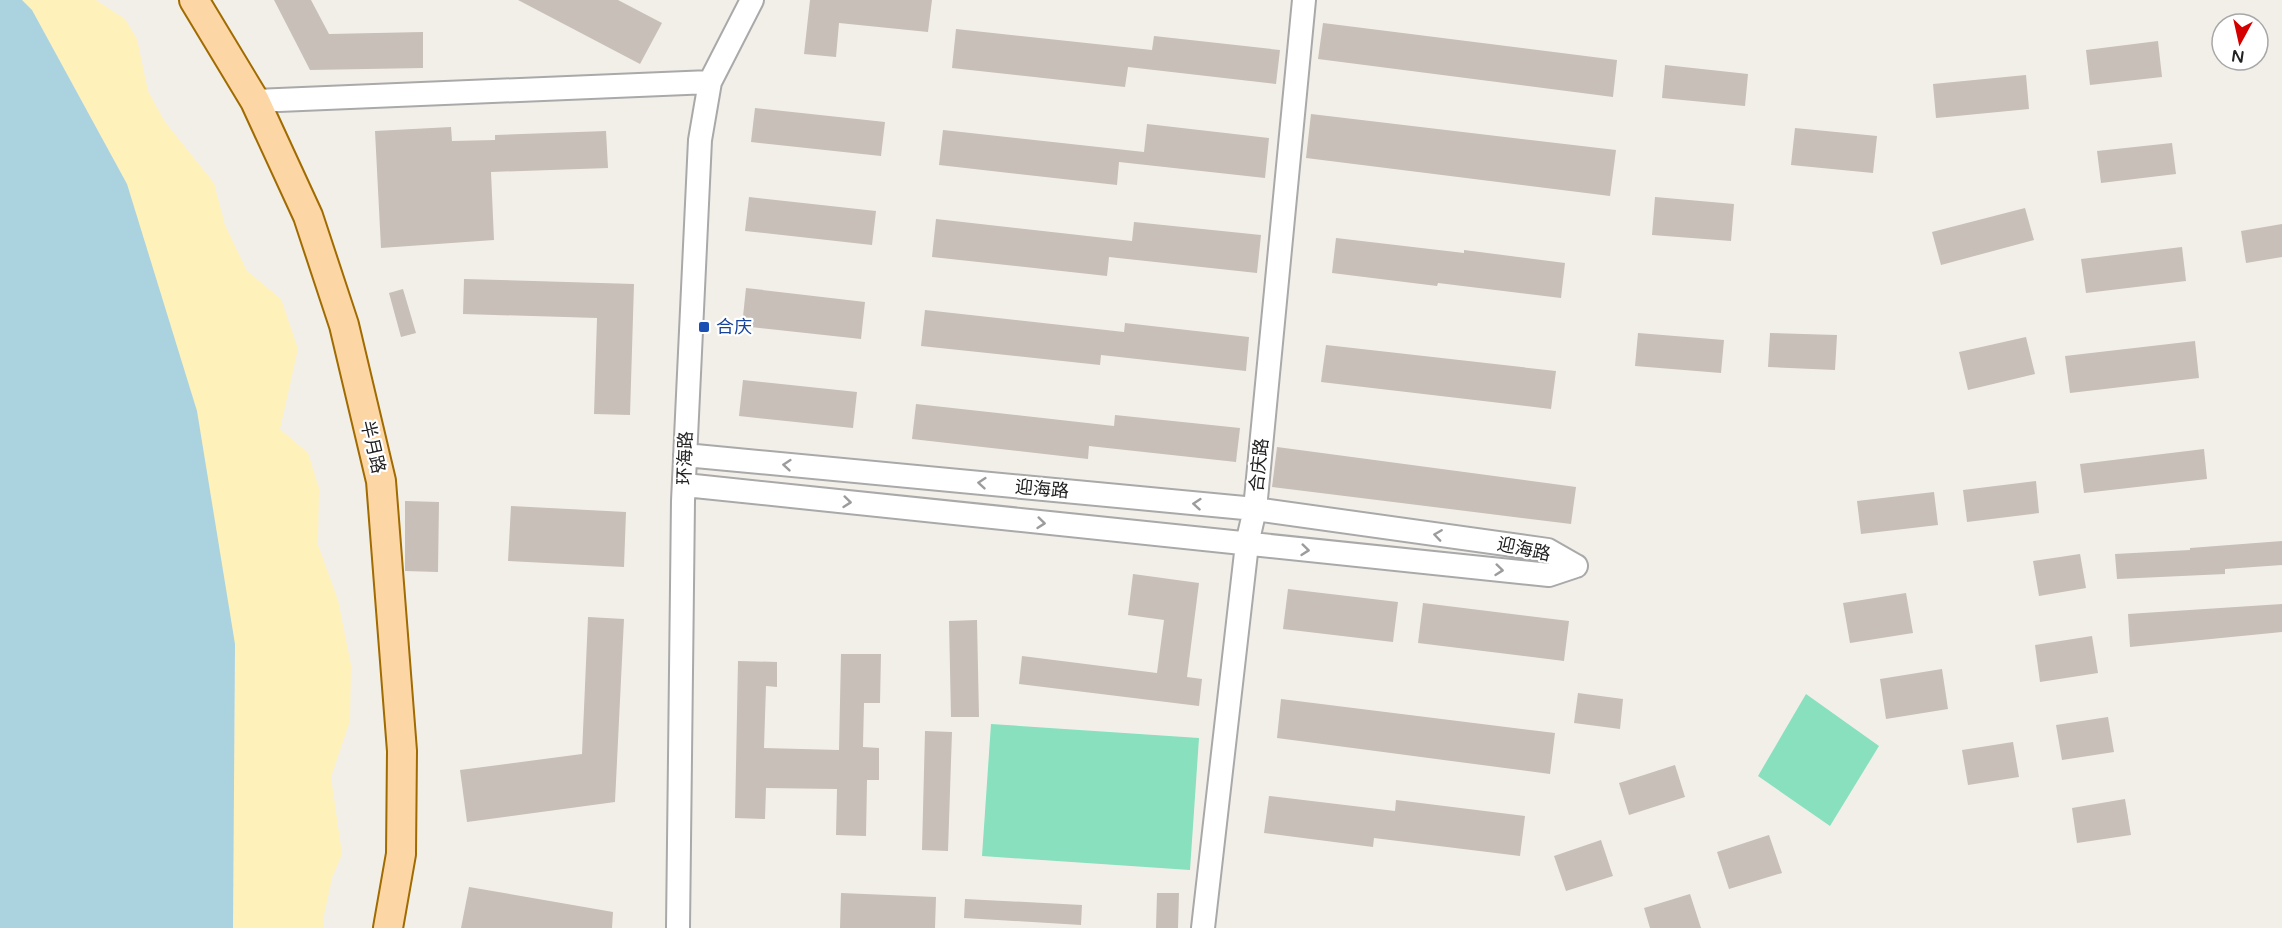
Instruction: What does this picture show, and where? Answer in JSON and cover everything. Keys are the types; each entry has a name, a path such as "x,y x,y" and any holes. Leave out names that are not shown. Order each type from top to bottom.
{"main road":[{"name":"半月路","path":"194,0 255,101 308,216 344,325 381,481 402,752 401,854 388,928"}],"street":[{"name":"环海路","path":"678,928 683,501 700,140 710,82 752,0"},
{"name":"合庆路","path":"1203,928 1246,544 1255,510 1304,0"},
{"path":"255,101 710,82"},
{"name":"迎海路","path":"685,455 1255,510 1548,550 1576,566 1549,575 685,485"}],"sand":[{"path":"22,0 96,0 125,19 137,39 148,91 165,122 214,183 225,225 247,271 281,299 298,349 280,429 308,453 319,488 318,545 338,600 351,665 350,721 331,777 342,854 332,878 323,928 233,928 235,644 127,184 32,10"}],"green space":[{"path":"1806,694 1879,746 1830,826 1758,776"},
{"path":"991,724 1199,738 1190,870 982,856"}],"water":[{"path":"0,0 22,0 32,10 127,184 197,411 235,644 233,928 0,928"}],"building":[{"path":"274,0 311,0 329,34 423,32 423,68 310,70"},
{"path":"518,0 618,0 662,23 640,64"},
{"path":"810,0 932,0 928,32 839,23 836,57 804,54"},
{"path":"1323,23 1617,60 1613,97 1318,59"},
{"path":"956,29 1152,50 1154,36 1280,50 1276,84 1128,67 1125,87 952,68"},
{"path":"2158,41 2162,77 2090,85 2086,50"},
{"path":"1665,65 1748,74 1745,106 1662,98"},
{"path":"2026,75 2029,109 1936,118 1933,84"},
{"path":"755,108 885,122 881,156 751,142"},
{"path":"1311,114 1616,150 1610,196 1306,158"},
{"path":"1147,124 1269,138 1265,178 1119,162 1117,185 939,165 943,130 1144,152"},
{"path":"451,127 452,141 495,140 495,135 606,131 608,168 491,172 494,240 381,248 375,131"},
{"path":"1795,128 1877,136 1873,173 1791,165"},
{"path":"2172,143 2176,174 2101,183 2097,151"},
{"path":"749,197 876,211 872,245 745,231"},
{"path":"1655,197 1734,204 1731,241 1652,235"},
{"path":"2025,208 2034,240 1941,265 1932,232"},
{"path":"936,219 1132,241 1134,222 1261,235 1257,273 1109,257 1107,276 932,257"},
{"path":"2282,224 2282,257 2246,263 2241,231"},
{"path":"1336,238 1464,253 1464,250 1565,263 1561,298 1332,273"},
{"path":"2182,247 2186,281 2086,293 2081,259"},
{"path":"464,279 634,284 630,415 594,414 597,318 463,314"},
{"path":"746,288 865,302 861,339 742,326"},
{"path":"403,289 416,333 401,337 389,293"},
{"path":"925,310 1124,332 1125,323 1249,337 1246,371 1101,355 1100,365 921,346"},
{"path":"1638,333 1724,340 1721,373 1635,366"},
{"path":"1770,333 1837,335 1835,370 1768,367"},
{"path":"2026,337 2035,374 1968,390 1959,352"},
{"path":"2195,341 2199,378 2070,393 2065,356"},
{"path":"1326,345 1556,371 1551,409 1321,382"},
{"path":"743,380 857,392 853,428 739,416"},
{"path":"916,404 1114,426 1115,415 1240,428 1236,462 1089,446 1088,459 912,439"},
{"path":"1277,447 1576,487 1571,524 1272,487"},
{"path":"2204,449 2207,479 2084,493 2080,464"},
{"path":"2036,481 2039,513 1967,522 1963,490"},
{"path":"1934,492 1938,525 1861,534 1857,501"},
{"path":"405,501 439,502 438,572 405,571"},
{"path":"511,506 626,512 624,567 508,561"},
{"path":"2282,541 2282,565 2225,569 2225,574 2117,579 2115,554 2190,550 2190,548"},
{"path":"2080,554 2086,588 2039,596 2033,561"},
{"path":"1133,574 1199,583 1187,677 1202,679 1199,706 1019,684 1022,656 1157,673 1164,620 1128,615"},
{"path":"1288,589 1398,602 1393,642 1283,629"},
{"path":"1906,593 1913,633 1850,643 1843,603"},
{"path":"1423,603 1569,621 1564,661 1418,643"},
{"path":"2282,604 2282,632 2130,647 2128,614"},
{"path":"588,617 624,619 615,802 467,822 460,770 582,754"},
{"path":"977,620 979,717 951,717 949,621"},
{"path":"2092,636 2098,673 2040,682 2035,645"},
{"path":"841,654 881,654 880,703 864,703 863,747 879,748 879,780 867,780 866,836 836,835 837,789 766,788 765,819 735,818 738,661 777,662 777,687 766,686 764,748 839,750"},
{"path":"1942,669 1948,709 1886,719 1880,679"},
{"path":"1578,693 1623,699 1620,729 1574,723"},
{"path":"1281,699 1555,733 1550,774 1277,738"},
{"path":"2108,717 2114,752 2062,760 2056,725"},
{"path":"925,731 952,732 948,851 922,850"},
{"path":"2013,742 2019,777 1968,785 1962,750"},
{"path":"1675,765 1685,797 1629,815 1619,783"},
{"path":"1269,796 1395,811 1396,800 1525,816 1520,856 1374,838 1373,847 1264,833"},
{"path":"2125,799 2131,835 2077,843 2072,808"},
{"path":"1769,835 1782,873 1729,889 1717,852"},
{"path":"1601,840 1613,876 1566,891 1554,856"},
{"path":"469,887 613,912 612,928 461,928"},
{"path":"841,893 936,897 935,928 840,928"},
{"path":"1157,893 1179,893 1178,928 1156,928"},
{"path":"1690,894 1701,928 1650,928 1644,908"},
{"path":"965,899 1082,905 1081,925 964,918"}],"place":[{"name":"合庆","path":"704,327"}]}
